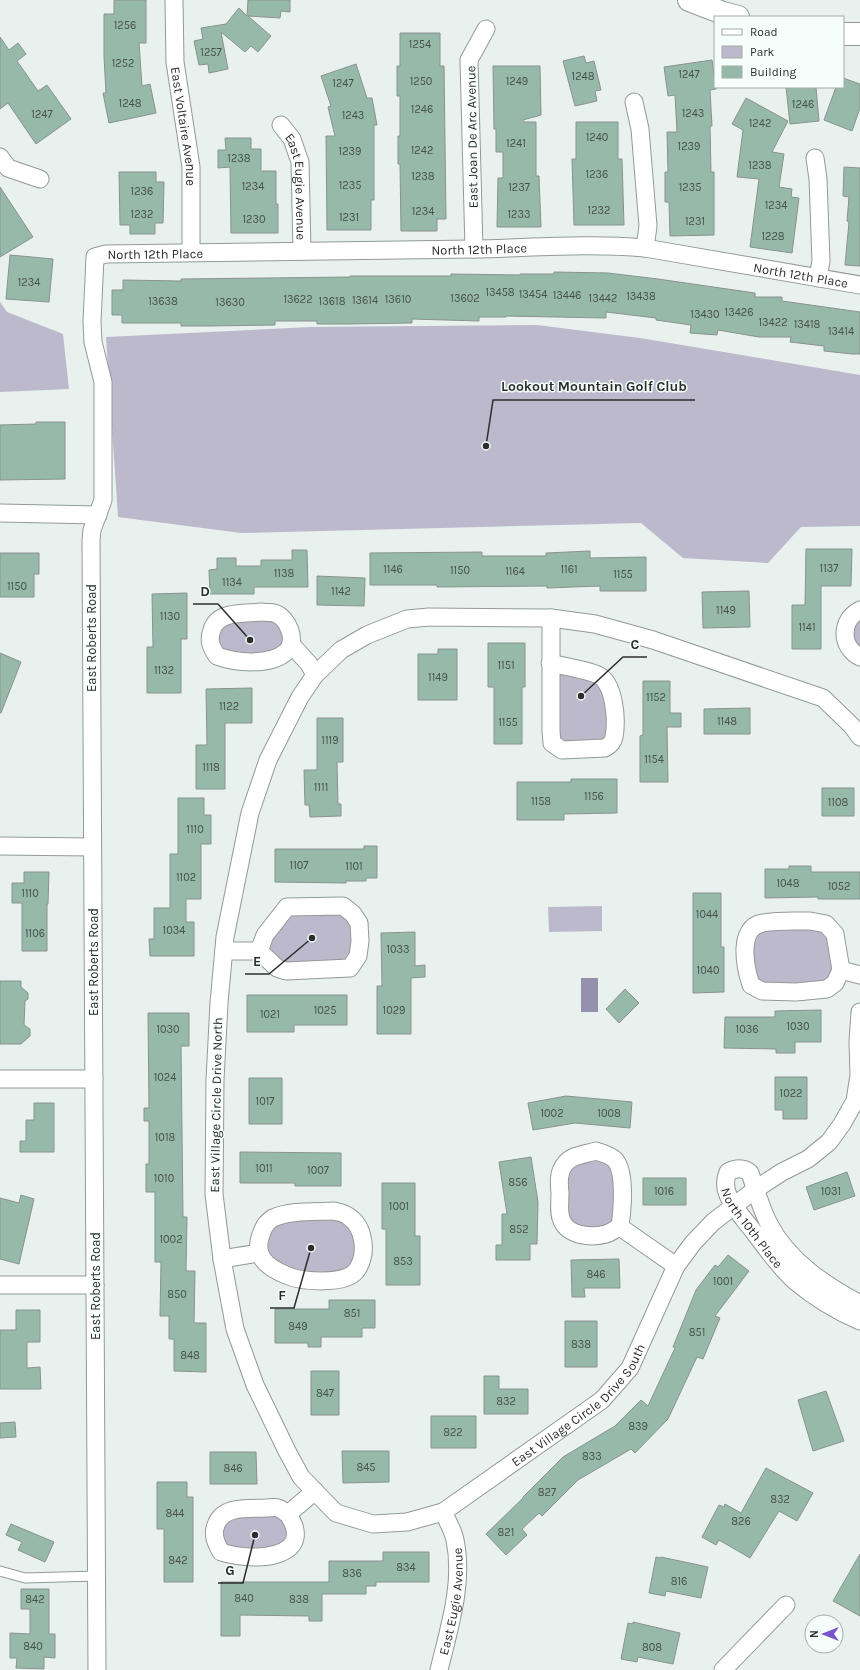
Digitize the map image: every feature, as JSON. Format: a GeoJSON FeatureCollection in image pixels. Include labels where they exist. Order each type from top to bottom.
{"type":"FeatureCollection","features":[{"type":"Feature","properties":{"kind":"street","name":"East Voltaire Avenue"},"geometry":{"type":"LineString","coordinates":[[174,0],[175,62],[191,167],[191,252]]}},
{"type":"Feature","properties":{"kind":"street"},"geometry":{"type":"LineString","coordinates":[[689,0],[734,16]]}},
{"type":"Feature","properties":{"kind":"street","name":"East Joan De Arc Avenue"},"geometry":{"type":"LineString","coordinates":[[474,249],[469,60],[486,29]]}},
{"type":"Feature","properties":{"kind":"street"},"geometry":{"type":"LineString","coordinates":[[844,34],[860,34]]}},
{"type":"Feature","properties":{"kind":"street"},"geometry":{"type":"LineString","coordinates":[[634,102],[640,129],[648,226],[645,248]]}},
{"type":"Feature","properties":{"kind":"street","name":"East Eugie Avenue"},"geometry":{"type":"LineString","coordinates":[[281,126],[292,139],[300,162],[302,251]]}},
{"type":"Feature","properties":{"kind":"street"},"geometry":{"type":"LineString","coordinates":[[0,157],[8,168],[40,178]]}},
{"type":"Feature","properties":{"kind":"street"},"geometry":{"type":"LineString","coordinates":[[815,158],[818,178],[821,261],[818,278]]}},
{"type":"Feature","properties":{"kind":"street","name":"North 12th Place"},"geometry":{"type":"LineString","coordinates":[[95,257],[106,254],[474,249],[591,245],[645,248],[860,285]]}},
{"type":"Feature","properties":{"kind":"street","name":"East Roberts Road"},"geometry":{"type":"LineString","coordinates":[[95,257],[92,322],[93,342],[103,382],[104,404],[103,500],[92,530],[91,540],[97,1670]]}},
{"type":"Feature","properties":{"kind":"street"},"geometry":{"type":"LineString","coordinates":[[0,513],[98,515]]}},
{"type":"Feature","properties":{"kind":"street"},"geometry":{"type":"LineString","coordinates":[[860,610],[853,614],[848,620],[845,630],[845,636],[849,647],[860,656]]}},
{"type":"Feature","properties":{"kind":"street"},"geometry":{"type":"LineString","coordinates":[[291,644],[287,651],[268,661],[238,661],[217,656],[211,647],[210,636],[213,625],[222,617],[232,614],[275,613],[284,619],[290,629],[291,644],[309,664],[315,675]]}},
{"type":"Feature","properties":{"kind":"street","name":"East Village Circle Drive North"},"geometry":{"type":"LineString","coordinates":[[443,1512],[407,1522],[373,1524],[336,1513],[302,1478],[287,1452],[255,1385],[235,1329],[222,1259],[214,1194],[215,1073],[225,937],[250,813],[268,760],[300,697],[315,675],[341,650],[367,635],[407,620],[428,617],[551,618]]}},
{"type":"Feature","properties":{"kind":"street"},"geometry":{"type":"LineString","coordinates":[[550,663],[598,675],[609,686],[614,707],[614,738],[610,746],[605,748],[562,750],[552,742],[551,731],[550,663],[551,618],[595,624],[653,640],[823,698],[857,726]]}},
{"type":"Feature","properties":{"kind":"street"},"geometry":{"type":"LineString","coordinates":[[0,846],[92,847]]}},
{"type":"Feature","properties":{"kind":"street"},"geometry":{"type":"LineString","coordinates":[[224,951],[259,951],[277,968],[286,971],[350,968],[358,956],[360,941],[359,922],[353,914],[343,906],[287,907],[265,935],[259,951]]}},
{"type":"Feature","properties":{"kind":"street"},"geometry":{"type":"LineString","coordinates":[[810,921],[826,924],[835,934],[841,970],[835,983],[827,989],[796,992],[762,991],[750,985],[745,954],[746,938],[753,927],[762,923],[810,921]]}},
{"type":"Feature","properties":{"kind":"street"},"geometry":{"type":"LineString","coordinates":[[841,970],[860,976]]}},
{"type":"Feature","properties":{"kind":"street","name":"East Village Circle Drive South"},"geometry":{"type":"LineString","coordinates":[[443,1512],[602,1400],[630,1368],[676,1266],[693,1243],[712,1222],[756,1189],[782,1172],[808,1159],[829,1142],[842,1124],[855,1101],[858,1082],[858,1036],[860,1012]]}},
{"type":"Feature","properties":{"kind":"street"},"geometry":{"type":"LineString","coordinates":[[0,1079],[94,1079]]}},
{"type":"Feature","properties":{"kind":"street"},"geometry":{"type":"LineString","coordinates":[[596,1152],[606,1154],[615,1159],[621,1170],[622,1210],[620,1227],[606,1234],[576,1234],[562,1221],[560,1214],[559,1177],[565,1164],[572,1158],[596,1152]]}},
{"type":"Feature","properties":{"kind":"street","name":"North 10th Place"},"geometry":{"type":"LineString","coordinates":[[860,1304],[821,1280],[796,1260],[787,1250],[769,1225],[750,1173],[739,1168],[728,1172],[726,1177],[727,1194],[734,1206],[774,1259],[794,1281],[823,1301],[860,1321]]}},
{"type":"Feature","properties":{"kind":"street"},"geometry":{"type":"LineString","coordinates":[[334,1210],[348,1216],[360,1231],[364,1244],[361,1261],[356,1271],[344,1279],[309,1281],[288,1276],[273,1270],[264,1262],[258,1253],[259,1238],[265,1225],[272,1218],[289,1213],[334,1210]]}},
{"type":"Feature","properties":{"kind":"street"},"geometry":{"type":"LineString","coordinates":[[620,1227],[676,1266]]}},
{"type":"Feature","properties":{"kind":"street"},"geometry":{"type":"LineString","coordinates":[[222,1259],[258,1253]]}},
{"type":"Feature","properties":{"kind":"street"},"geometry":{"type":"LineString","coordinates":[[0,1285],[95,1285]]}},
{"type":"Feature","properties":{"kind":"street"},"geometry":{"type":"LineString","coordinates":[[288,1514],[315,1491]]}},
{"type":"Feature","properties":{"kind":"street"},"geometry":{"type":"LineString","coordinates":[[279,1508],[288,1514],[294,1524],[295,1539],[292,1546],[283,1552],[272,1556],[231,1555],[221,1552],[215,1542],[214,1531],[218,1520],[226,1512],[279,1508]]}},
{"type":"Feature","properties":{"kind":"street","name":"East Eugie Avenue"},"geometry":{"type":"LineString","coordinates":[[439,1670],[451,1620],[459,1572],[455,1538],[443,1512]]}},
{"type":"Feature","properties":{"kind":"street"},"geometry":{"type":"LineString","coordinates":[[723,1670],[786,1605]]}},
{"type":"Feature","properties":{"kind":"lane"},"geometry":{"type":"LineString","coordinates":[[0,1571],[25,1578],[97,1576]]}},
{"type":"Feature","properties":{"kind":"green space"},"geometry":{"type":"Polygon","coordinates":[[[0,302],[7,312],[63,334],[69,389],[0,392],[0,302]]]}},
{"type":"Feature","properties":{"kind":"green space"},"geometry":{"type":"Polygon","coordinates":[[[537,325],[640,338],[860,375],[860,526],[801,527],[768,563],[683,558],[641,523],[241,533],[118,517],[106,337],[311,327],[537,325]]]}},
{"type":"Feature","properties":{"kind":"green space"},"geometry":{"type":"Polygon","coordinates":[[[860,610],[860,657],[846,642],[860,610]]]}},
{"type":"Feature","properties":{"kind":"green space"},"geometry":{"type":"Polygon","coordinates":[[[262,612],[290,629],[278,657],[217,656],[213,625],[262,612]]]}},
{"type":"Feature","properties":{"kind":"green space"},"geometry":{"type":"Polygon","coordinates":[[[550,663],[609,686],[610,746],[552,743],[550,663]]]}},
{"type":"Feature","properties":{"kind":"green space"},"geometry":{"type":"Polygon","coordinates":[[[602,906],[602,931],[549,932],[548,907],[602,906]]]}},
{"type":"Feature","properties":{"kind":"green space"},"geometry":{"type":"Polygon","coordinates":[[[287,907],[353,914],[350,968],[286,971],[259,951],[287,907]]]}},
{"type":"Feature","properties":{"kind":"green space"},"geometry":{"type":"Polygon","coordinates":[[[826,924],[835,983],[751,985],[753,927],[826,924]]]}},
{"type":"Feature","properties":{"kind":"green space"},"geometry":{"type":"Polygon","coordinates":[[[572,1158],[615,1159],[620,1227],[568,1228],[565,1164],[572,1158]]]}},
{"type":"Feature","properties":{"kind":"green space"},"geometry":{"type":"Polygon","coordinates":[[[334,1211],[364,1244],[344,1279],[273,1270],[259,1238],[265,1225],[334,1211]]]}},
{"type":"Feature","properties":{"kind":"green space"},"geometry":{"type":"Polygon","coordinates":[[[226,1512],[288,1514],[292,1546],[221,1552],[218,1520],[226,1512]]]}},
{"type":"Feature","properties":{"kind":"shaded area"},"geometry":{"type":"Polygon","coordinates":[[[581,978],[598,978],[598,1012],[581,1012],[581,978]]]}},
{"type":"Feature","properties":{"kind":"building"},"geometry":{"type":"Polygon","coordinates":[[[114,0],[146,0],[146,43],[139,43],[142,86],[150,84],[156,113],[109,123],[103,93],[106,93],[104,14],[114,14],[114,0]]]}},
{"type":"Feature","properties":{"kind":"building"},"geometry":{"type":"Polygon","coordinates":[[[248,0],[290,0],[290,12],[281,11],[280,18],[248,16],[271,36],[258,52],[251,46],[245,52],[221,32],[228,69],[209,73],[208,64],[199,65],[194,41],[203,39],[201,28],[226,24],[239,8],[247,16],[248,0]]]}},
{"type":"Feature","properties":{"kind":"building"},"geometry":{"type":"Polygon","coordinates":[[[400,33],[440,33],[440,66],[444,66],[446,219],[437,219],[437,231],[401,231],[400,164],[398,164],[400,96],[397,96],[397,66],[400,66],[400,33]]]}},
{"type":"Feature","properties":{"kind":"building"},"geometry":{"type":"Polygon","coordinates":[[[0,37],[9,50],[18,43],[26,54],[17,61],[38,91],[47,85],[71,119],[36,144],[8,103],[0,109],[0,37]]]}},
{"type":"Feature","properties":{"kind":"building"},"geometry":{"type":"Polygon","coordinates":[[[584,56],[586,63],[594,61],[601,90],[595,91],[597,101],[575,106],[563,61],[584,56]]]}},
{"type":"Feature","properties":{"kind":"building"},"geometry":{"type":"Polygon","coordinates":[[[712,60],[714,88],[716,89],[710,90],[712,126],[710,126],[711,172],[714,172],[714,235],[670,236],[669,202],[665,202],[665,172],[668,172],[667,132],[677,132],[675,95],[668,96],[664,67],[712,60]]]}},
{"type":"Feature","properties":{"kind":"building"},"geometry":{"type":"Polygon","coordinates":[[[356,64],[367,98],[372,98],[377,125],[374,125],[374,200],[371,200],[371,230],[327,230],[326,136],[335,136],[328,107],[331,106],[321,76],[356,64]]]}},
{"type":"Feature","properties":{"kind":"building"},"geometry":{"type":"Polygon","coordinates":[[[493,66],[540,66],[541,115],[523,120],[524,122],[536,122],[536,176],[539,176],[541,227],[497,227],[498,178],[503,178],[503,152],[496,152],[493,66]]]}},
{"type":"Feature","properties":{"kind":"building"},"geometry":{"type":"Polygon","coordinates":[[[844,78],[860,84],[860,108],[852,131],[824,120],[836,88],[844,88],[844,78]]]}},
{"type":"Feature","properties":{"kind":"building"},"geometry":{"type":"Polygon","coordinates":[[[786,88],[816,88],[819,121],[790,124],[786,88]]]}},
{"type":"Feature","properties":{"kind":"building"},"geometry":{"type":"Polygon","coordinates":[[[746,98],[788,121],[772,152],[784,154],[779,187],[792,189],[791,197],[799,198],[792,253],[750,247],[759,179],[737,177],[743,130],[732,124],[746,98]]]}},
{"type":"Feature","properties":{"kind":"building"},"geometry":{"type":"Polygon","coordinates":[[[576,122],[618,122],[618,159],[622,159],[624,225],[574,225],[572,159],[576,159],[576,122]]]}},
{"type":"Feature","properties":{"kind":"building"},"geometry":{"type":"Polygon","coordinates":[[[225,138],[251,138],[251,149],[261,149],[261,171],[276,171],[278,233],[231,233],[230,167],[218,168],[218,150],[226,150],[225,138]]]}},
{"type":"Feature","properties":{"kind":"building"},"geometry":{"type":"Polygon","coordinates":[[[844,167],[860,168],[860,266],[845,265],[849,222],[847,221],[849,197],[843,196],[844,167]]]}},
{"type":"Feature","properties":{"kind":"building"},"geometry":{"type":"Polygon","coordinates":[[[119,172],[156,172],[156,182],[164,182],[163,223],[155,223],[155,234],[130,234],[130,225],[120,225],[119,172]]]}},
{"type":"Feature","properties":{"kind":"building"},"geometry":{"type":"Polygon","coordinates":[[[0,187],[33,237],[0,257],[0,187]]]}},
{"type":"Feature","properties":{"kind":"building"},"geometry":{"type":"Polygon","coordinates":[[[10,255],[53,259],[49,302],[6,299],[10,255]]]}},
{"type":"Feature","properties":{"kind":"building"},"geometry":{"type":"Polygon","coordinates":[[[554,272],[608,273],[658,279],[755,293],[755,297],[782,297],[782,301],[860,312],[860,354],[824,351],[824,346],[790,342],[791,337],[759,337],[718,330],[717,335],[690,333],[691,325],[656,320],[656,318],[606,312],[606,318],[506,316],[479,317],[479,321],[412,319],[412,323],[317,324],[317,321],[275,321],[275,325],[209,326],[181,326],[181,323],[122,323],[122,315],[112,315],[112,290],[123,290],[123,280],[181,281],[181,279],[451,276],[451,274],[520,275],[554,274],[554,272]]]}},
{"type":"Feature","properties":{"kind":"building"},"geometry":{"type":"Polygon","coordinates":[[[36,422],[65,422],[65,479],[0,480],[0,425],[36,424],[36,422]]]}},
{"type":"Feature","properties":{"kind":"building"},"geometry":{"type":"Polygon","coordinates":[[[806,549],[852,549],[851,586],[821,586],[821,649],[792,649],[792,605],[805,605],[806,549]]]}},
{"type":"Feature","properties":{"kind":"building"},"geometry":{"type":"Polygon","coordinates":[[[292,550],[307,550],[308,587],[254,587],[254,594],[210,594],[209,570],[217,569],[217,558],[236,558],[236,566],[261,566],[261,560],[292,560],[292,550]]]}},
{"type":"Feature","properties":{"kind":"building"},"geometry":{"type":"Polygon","coordinates":[[[590,551],[590,558],[646,557],[646,591],[600,591],[600,586],[547,588],[547,586],[437,587],[437,585],[370,585],[370,553],[482,552],[482,556],[546,556],[546,553],[590,551]]]}},
{"type":"Feature","properties":{"kind":"building"},"geometry":{"type":"Polygon","coordinates":[[[0,553],[39,553],[39,574],[34,574],[34,597],[0,597],[0,553]]]}},
{"type":"Feature","properties":{"kind":"building"},"geometry":{"type":"Polygon","coordinates":[[[317,576],[365,578],[364,606],[317,605],[317,576]]]}},
{"type":"Feature","properties":{"kind":"building"},"geometry":{"type":"Polygon","coordinates":[[[749,591],[750,627],[703,628],[702,592],[749,591]]]}},
{"type":"Feature","properties":{"kind":"building"},"geometry":{"type":"Polygon","coordinates":[[[187,593],[187,639],[181,639],[181,693],[147,693],[147,647],[153,647],[152,594],[187,593]]]}},
{"type":"Feature","properties":{"kind":"building"},"geometry":{"type":"Polygon","coordinates":[[[488,643],[525,643],[525,687],[522,687],[522,744],[494,744],[494,687],[488,687],[488,643]]]}},
{"type":"Feature","properties":{"kind":"building"},"geometry":{"type":"Polygon","coordinates":[[[438,649],[457,649],[457,700],[418,700],[418,654],[438,654],[438,649]]]}},
{"type":"Feature","properties":{"kind":"building"},"geometry":{"type":"Polygon","coordinates":[[[0,653],[21,662],[1,713],[0,713],[0,653]]]}},
{"type":"Feature","properties":{"kind":"building"},"geometry":{"type":"Polygon","coordinates":[[[643,681],[670,681],[670,713],[681,713],[681,727],[667,727],[668,782],[640,782],[640,736],[643,735],[643,681]]]}},
{"type":"Feature","properties":{"kind":"building"},"geometry":{"type":"Polygon","coordinates":[[[252,688],[252,723],[225,723],[225,789],[196,789],[196,745],[207,745],[206,689],[252,688]]]}},
{"type":"Feature","properties":{"kind":"building"},"geometry":{"type":"Polygon","coordinates":[[[750,708],[750,734],[704,734],[704,709],[750,708]]]}},
{"type":"Feature","properties":{"kind":"building"},"geometry":{"type":"Polygon","coordinates":[[[317,718],[343,718],[343,762],[337,762],[338,804],[341,804],[341,816],[310,817],[309,805],[305,805],[304,770],[317,770],[317,718]]]}},
{"type":"Feature","properties":{"kind":"building"},"geometry":{"type":"Polygon","coordinates":[[[571,779],[617,779],[617,813],[564,814],[564,820],[517,820],[517,782],[571,782],[571,779]]]}},
{"type":"Feature","properties":{"kind":"building"},"geometry":{"type":"Polygon","coordinates":[[[822,788],[854,788],[854,816],[822,816],[822,788]]]}},
{"type":"Feature","properties":{"kind":"building"},"geometry":{"type":"Polygon","coordinates":[[[178,798],[204,798],[204,815],[211,815],[211,844],[201,844],[201,899],[186,899],[186,922],[194,922],[194,956],[150,956],[149,939],[154,939],[154,908],[170,908],[170,854],[178,854],[178,798]]]}},
{"type":"Feature","properties":{"kind":"building"},"geometry":{"type":"Polygon","coordinates":[[[364,846],[377,846],[377,878],[366,878],[366,881],[346,881],[346,883],[275,882],[275,849],[364,849],[364,846]]]}},
{"type":"Feature","properties":{"kind":"building"},"geometry":{"type":"Polygon","coordinates":[[[789,866],[811,866],[811,872],[860,872],[860,899],[818,899],[818,897],[765,898],[765,869],[789,869],[789,866]]]}},
{"type":"Feature","properties":{"kind":"building"},"geometry":{"type":"Polygon","coordinates":[[[24,872],[49,872],[47,951],[22,951],[22,903],[12,903],[12,883],[24,883],[24,872]]]}},
{"type":"Feature","properties":{"kind":"building"},"geometry":{"type":"Polygon","coordinates":[[[693,893],[721,893],[721,947],[724,947],[724,992],[693,993],[693,893]]]}},
{"type":"Feature","properties":{"kind":"building"},"geometry":{"type":"Polygon","coordinates":[[[415,932],[415,966],[425,965],[425,977],[411,978],[411,1034],[377,1034],[377,986],[382,986],[381,933],[415,932]]]}},
{"type":"Feature","properties":{"kind":"building"},"geometry":{"type":"Polygon","coordinates":[[[0,981],[21,981],[21,987],[28,993],[28,999],[25,1001],[24,1025],[30,1029],[30,1036],[21,1044],[0,1044],[0,981]]]}},
{"type":"Feature","properties":{"kind":"building"},"geometry":{"type":"Polygon","coordinates":[[[625,989],[639,1003],[619,1023],[606,1009],[625,989]]]}},
{"type":"Feature","properties":{"kind":"building"},"geometry":{"type":"Polygon","coordinates":[[[247,995],[347,995],[347,1025],[294,1025],[294,1032],[247,1032],[247,995]]]}},
{"type":"Feature","properties":{"kind":"building"},"geometry":{"type":"Polygon","coordinates":[[[821,1010],[821,1042],[795,1042],[795,1053],[776,1053],[776,1049],[724,1048],[725,1017],[775,1017],[775,1011],[821,1010]]]}},
{"type":"Feature","properties":{"kind":"building"},"geometry":{"type":"Polygon","coordinates":[[[148,1013],[189,1013],[189,1046],[181,1046],[183,1217],[187,1217],[186,1271],[195,1271],[194,1323],[206,1323],[206,1372],[174,1371],[174,1339],[169,1339],[169,1316],[160,1316],[161,1262],[155,1262],[155,1192],[146,1192],[146,1164],[149,1164],[149,1121],[144,1121],[144,1108],[149,1108],[148,1013]]]}},
{"type":"Feature","properties":{"kind":"building"},"geometry":{"type":"Polygon","coordinates":[[[775,1077],[807,1077],[807,1119],[783,1119],[783,1110],[775,1110],[775,1077]]]}},
{"type":"Feature","properties":{"kind":"building"},"geometry":{"type":"Polygon","coordinates":[[[249,1078],[282,1078],[282,1124],[249,1124],[249,1078]]]}},
{"type":"Feature","properties":{"kind":"building"},"geometry":{"type":"Polygon","coordinates":[[[566,1096],[632,1102],[630,1128],[575,1123],[533,1130],[528,1103],[566,1096]]]}},
{"type":"Feature","properties":{"kind":"building"},"geometry":{"type":"Polygon","coordinates":[[[34,1103],[54,1103],[54,1152],[20,1152],[20,1141],[26,1141],[26,1120],[34,1120],[34,1103]]]}},
{"type":"Feature","properties":{"kind":"building"},"geometry":{"type":"Polygon","coordinates":[[[240,1152],[341,1153],[341,1186],[295,1186],[295,1183],[240,1183],[240,1152]]]}},
{"type":"Feature","properties":{"kind":"building"},"geometry":{"type":"Polygon","coordinates":[[[531,1157],[538,1202],[537,1244],[530,1244],[530,1260],[496,1260],[496,1245],[502,1245],[502,1214],[507,1214],[499,1162],[531,1157]]]}},
{"type":"Feature","properties":{"kind":"building"},"geometry":{"type":"Polygon","coordinates":[[[847,1172],[855,1196],[814,1210],[806,1187],[847,1172]]]}},
{"type":"Feature","properties":{"kind":"building"},"geometry":{"type":"Polygon","coordinates":[[[643,1178],[686,1178],[686,1205],[643,1205],[643,1178]]]}},
{"type":"Feature","properties":{"kind":"building"},"geometry":{"type":"Polygon","coordinates":[[[382,1183],[415,1183],[415,1236],[420,1236],[420,1285],[386,1285],[386,1229],[382,1229],[382,1183]]]}},
{"type":"Feature","properties":{"kind":"building"},"geometry":{"type":"Polygon","coordinates":[[[21,1195],[34,1199],[19,1264],[0,1259],[0,1198],[19,1203],[21,1195]]]}},
{"type":"Feature","properties":{"kind":"building"},"geometry":{"type":"Polygon","coordinates":[[[728,1255],[749,1271],[715,1316],[720,1318],[703,1359],[697,1357],[668,1419],[635,1453],[631,1449],[578,1480],[542,1516],[539,1513],[522,1529],[527,1535],[506,1555],[486,1534],[563,1457],[615,1426],[641,1400],[648,1406],[675,1348],[673,1347],[696,1290],[715,1265],[718,1267],[728,1255]]]}},
{"type":"Feature","properties":{"kind":"building"},"geometry":{"type":"Polygon","coordinates":[[[619,1259],[620,1288],[584,1288],[585,1297],[572,1297],[571,1260],[619,1259]]]}},
{"type":"Feature","properties":{"kind":"building"},"geometry":{"type":"Polygon","coordinates":[[[329,1300],[375,1300],[375,1328],[362,1328],[362,1337],[321,1337],[321,1347],[308,1347],[308,1343],[275,1343],[275,1309],[329,1309],[329,1300]]]}},
{"type":"Feature","properties":{"kind":"building"},"geometry":{"type":"Polygon","coordinates":[[[16,1310],[40,1310],[40,1342],[27,1342],[27,1368],[40,1367],[41,1389],[0,1389],[0,1330],[16,1330],[16,1310]]]}},
{"type":"Feature","properties":{"kind":"building"},"geometry":{"type":"Polygon","coordinates":[[[565,1321],[597,1321],[597,1367],[565,1367],[565,1321]]]}},
{"type":"Feature","properties":{"kind":"building"},"geometry":{"type":"Polygon","coordinates":[[[311,1371],[339,1371],[339,1415],[311,1415],[311,1371]]]}},
{"type":"Feature","properties":{"kind":"building"},"geometry":{"type":"Polygon","coordinates":[[[484,1376],[499,1376],[499,1389],[528,1389],[528,1414],[484,1414],[484,1376]]]}},
{"type":"Feature","properties":{"kind":"building"},"geometry":{"type":"Polygon","coordinates":[[[826,1391],[844,1441],[813,1451],[798,1400],[826,1391]]]}},
{"type":"Feature","properties":{"kind":"building"},"geometry":{"type":"Polygon","coordinates":[[[431,1416],[476,1416],[476,1448],[431,1448],[431,1416]]]}},
{"type":"Feature","properties":{"kind":"building"},"geometry":{"type":"Polygon","coordinates":[[[15,1422],[16,1437],[0,1438],[0,1423],[15,1422]]]}},
{"type":"Feature","properties":{"kind":"building"},"geometry":{"type":"Polygon","coordinates":[[[342,1451],[389,1451],[389,1482],[343,1483],[342,1451]]]}},
{"type":"Feature","properties":{"kind":"building"},"geometry":{"type":"Polygon","coordinates":[[[210,1452],[256,1452],[257,1484],[210,1484],[210,1452]]]}},
{"type":"Feature","properties":{"kind":"building"},"geometry":{"type":"Polygon","coordinates":[[[766,1468],[813,1493],[797,1521],[779,1511],[750,1558],[719,1540],[716,1545],[702,1537],[719,1505],[724,1507],[725,1504],[741,1513],[766,1468]]]}},
{"type":"Feature","properties":{"kind":"building"},"geometry":{"type":"Polygon","coordinates":[[[157,1482],[187,1482],[187,1497],[193,1497],[193,1582],[164,1582],[164,1529],[157,1529],[157,1482]]]}},
{"type":"Feature","properties":{"kind":"building"},"geometry":{"type":"Polygon","coordinates":[[[11,1524],[54,1542],[45,1562],[18,1550],[22,1542],[6,1535],[11,1524]]]}},
{"type":"Feature","properties":{"kind":"building"},"geometry":{"type":"Polygon","coordinates":[[[383,1552],[429,1552],[429,1582],[376,1582],[376,1586],[366,1586],[366,1594],[322,1594],[322,1621],[309,1621],[309,1616],[240,1615],[240,1636],[221,1636],[221,1582],[329,1582],[329,1561],[383,1561],[383,1552]]]}},
{"type":"Feature","properties":{"kind":"building"},"geometry":{"type":"Polygon","coordinates":[[[860,1554],[860,1616],[833,1601],[860,1554]]]}},
{"type":"Feature","properties":{"kind":"building"},"geometry":{"type":"Polygon","coordinates":[[[656,1557],[708,1567],[701,1598],[666,1591],[665,1596],[649,1593],[656,1557]]]}},
{"type":"Feature","properties":{"kind":"building"},"geometry":{"type":"Polygon","coordinates":[[[21,1589],[49,1589],[49,1634],[55,1634],[55,1658],[44,1657],[44,1669],[16,1668],[17,1658],[10,1658],[10,1633],[30,1634],[30,1609],[21,1609],[21,1589]]]}},
{"type":"Feature","properties":{"kind":"building"},"geometry":{"type":"Polygon","coordinates":[[[633,1622],[680,1633],[673,1664],[638,1657],[637,1662],[621,1659],[628,1623],[633,1624],[633,1622]]]}},
{"type":"Feature","properties":{"kind":"place","name":"Lookout Mountain Golf Club"},"geometry":{"type":"Point","coordinates":[486,446]}},
{"type":"Feature","properties":{"kind":"place","name":"D"},"geometry":{"type":"Point","coordinates":[250,640]}},
{"type":"Feature","properties":{"kind":"place","name":"C"},"geometry":{"type":"Point","coordinates":[581,696]}},
{"type":"Feature","properties":{"kind":"place","name":"E"},"geometry":{"type":"Point","coordinates":[312,938]}},
{"type":"Feature","properties":{"kind":"place","name":"F"},"geometry":{"type":"Point","coordinates":[311,1248]}},
{"type":"Feature","properties":{"kind":"place","name":"G"},"geometry":{"type":"Point","coordinates":[255,1535]}}]}
